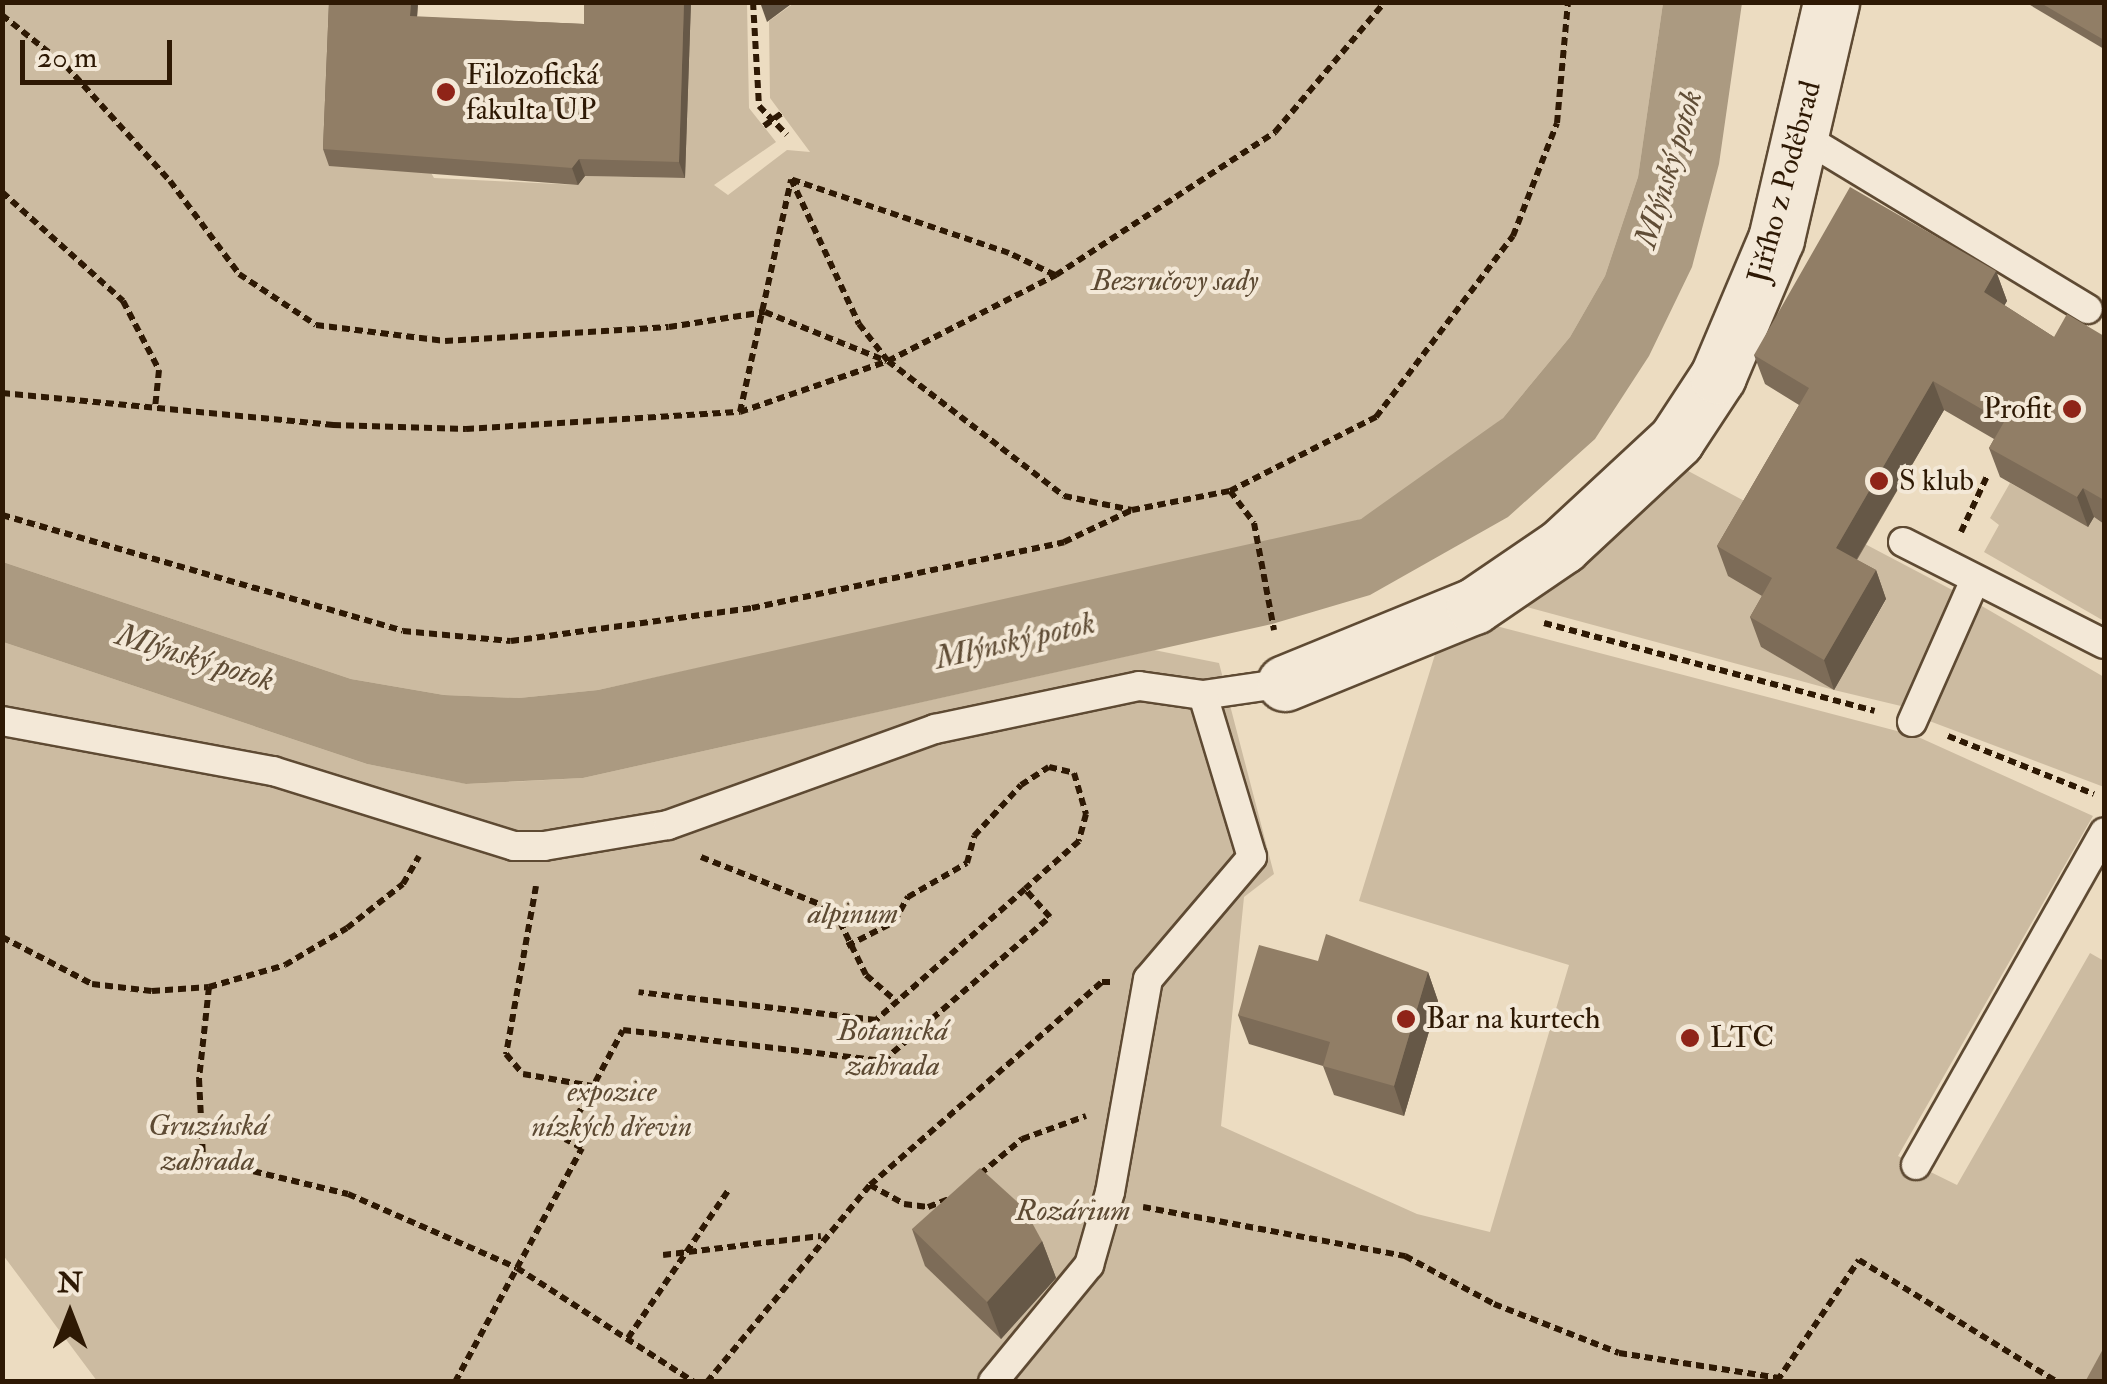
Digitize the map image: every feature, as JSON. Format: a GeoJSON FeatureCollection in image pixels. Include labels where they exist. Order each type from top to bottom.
{"type":"FeatureCollection","features":[{"type":"Feature","properties":{"kind":"street","name":"Jiřího z Poděbrad"},"geometry":{"type":"LineString","coordinates":[[1280,662],[1474,606],[1562,546],[1676,440],[1718,376],[1747,315],[1802,136],[1830,2]]}},
{"type":"Feature","properties":{"kind":"lane"},"geometry":{"type":"LineString","coordinates":[[1802,136],[2088,309]]}},
{"type":"Feature","properties":{"kind":"lane"},"geometry":{"type":"LineString","coordinates":[[1903,542],[2104,644]]}},
{"type":"Feature","properties":{"kind":"lane"},"geometry":{"type":"LineString","coordinates":[[1912,722],[1975,580]]}},
{"type":"Feature","properties":{"kind":"lane"},"geometry":{"type":"LineString","coordinates":[[2,721],[273,772],[514,846],[544,846],[668,824],[935,729],[1139,686],[1203,696],[1280,662]]}},
{"type":"Feature","properties":{"kind":"lane"},"geometry":{"type":"LineString","coordinates":[[994,1382],[1090,1265],[1110,1192],[1148,979],[1252,857],[1203,696]]}},
{"type":"Feature","properties":{"kind":"lane"},"geometry":{"type":"LineString","coordinates":[[1916,1164],[2104,832]]}},
{"type":"Feature","properties":{"kind":"path"},"geometry":{"type":"LineString","coordinates":[[753,2],[759,106],[787,135]]}},
{"type":"Feature","properties":{"kind":"path"},"geometry":{"type":"LineString","coordinates":[[2,392],[332,425],[466,429],[740,412],[888,362],[1056,275],[1275,132],[1385,2]]}},
{"type":"Feature","properties":{"kind":"path"},"geometry":{"type":"LineString","coordinates":[[2,515],[403,630],[511,642],[752,608],[1064,542],[1132,510],[1230,491],[1376,417],[1513,236],[1557,122],[1568,2]]}},
{"type":"Feature","properties":{"kind":"path"},"geometry":{"type":"LineString","coordinates":[[2,14],[66,66],[170,181],[239,274],[316,325],[445,341],[669,327],[765,312],[888,362]]}},
{"type":"Feature","properties":{"kind":"path"},"geometry":{"type":"LineString","coordinates":[[764,126],[782,113]]}},
{"type":"Feature","properties":{"kind":"path"},"geometry":{"type":"LineString","coordinates":[[791,179],[1009,252],[1056,275]]}},
{"type":"Feature","properties":{"kind":"path"},"geometry":{"type":"LineString","coordinates":[[740,412],[765,312],[791,179]]}},
{"type":"Feature","properties":{"kind":"path"},"geometry":{"type":"LineString","coordinates":[[791,179],[858,324],[888,362],[1064,496],[1132,510]]}},
{"type":"Feature","properties":{"kind":"path"},"geometry":{"type":"LineString","coordinates":[[2,192],[122,302],[159,370],[156,407]]}},
{"type":"Feature","properties":{"kind":"path"},"geometry":{"type":"LineString","coordinates":[[1946,565],[1988,474]]}},
{"type":"Feature","properties":{"kind":"path"},"geometry":{"type":"LineString","coordinates":[[1230,491],[1254,522],[1280,662]]}},
{"type":"Feature","properties":{"kind":"path"},"geometry":{"type":"LineString","coordinates":[[1474,606],[1912,722],[2104,798]]}},
{"type":"Feature","properties":{"kind":"path"},"geometry":{"type":"LineString","coordinates":[[638,992],[876,1020],[1079,840],[1086,814],[1074,773],[1050,767],[1022,785],[974,836],[966,862],[908,897],[894,922],[847,946]]}},
{"type":"Feature","properties":{"kind":"path"},"geometry":{"type":"LineString","coordinates":[[2,937],[92,984],[209,988],[285,966],[348,928],[403,884],[439,822]]}},
{"type":"Feature","properties":{"kind":"path"},"geometry":{"type":"LineString","coordinates":[[668,824],[694,854],[834,910],[849,932],[847,946],[896,1001]]}},
{"type":"Feature","properties":{"kind":"path"},"geometry":{"type":"LineString","coordinates":[[544,846],[506,1054],[523,1074],[593,1086]]}},
{"type":"Feature","properties":{"kind":"path"},"geometry":{"type":"LineString","coordinates":[[455,1382],[582,1148],[564,1139],[623,1030],[883,1061],[1050,918],[1025,889]]}},
{"type":"Feature","properties":{"kind":"path"},"geometry":{"type":"LineString","coordinates":[[707,1382],[822,1236],[839,1224],[870,1185],[1102,982],[1148,979]]}},
{"type":"Feature","properties":{"kind":"path"},"geometry":{"type":"LineString","coordinates":[[209,988],[199,1078],[203,1159],[348,1194],[517,1268],[694,1382]]}},
{"type":"Feature","properties":{"kind":"path"},"geometry":{"type":"LineString","coordinates":[[870,1185],[904,1204],[928,1207],[953,1198],[1022,1139],[1126,1101]]}},
{"type":"Feature","properties":{"kind":"path"},"geometry":{"type":"LineString","coordinates":[[628,1338],[728,1191]]}},
{"type":"Feature","properties":{"kind":"path"},"geometry":{"type":"LineString","coordinates":[[1110,1192],[1194,1220],[1319,1236],[1405,1256],[1494,1304],[1619,1353],[1778,1380],[1859,1260],[2057,1382]]}},
{"type":"Feature","properties":{"kind":"path"},"geometry":{"type":"LineString","coordinates":[[663,1255],[822,1236]]}},
{"type":"Feature","properties":{"kind":"green space","name":"Bezručovy sady"},"geometry":{"type":"Polygon","coordinates":[[[3,3],[336,3],[434,178],[578,185],[585,176],[685,178],[691,3],[747,3],[749,108],[776,142],[714,185],[728,195],[787,150],[810,152],[770,98],[769,21],[794,3],[1663,3],[1638,177],[1605,276],[1570,337],[1503,418],[1403,495],[1361,519],[1313,534],[598,690],[519,698],[444,695],[351,679],[3,562],[3,3]]]}},
{"type":"Feature","properties":{"kind":"green space"},"geometry":{"type":"Polygon","coordinates":[[[1677,465],[1765,512],[1783,608],[1761,647],[1834,689],[1886,600],[1846,577],[1865,544],[1958,593],[1901,706],[1834,690],[1516,604],[1677,465]]]}},
{"type":"Feature","properties":{"kind":"green space"},"geometry":{"type":"Polygon","coordinates":[[[2010,483],[2088,526],[2094,517],[2104,524],[2104,621],[1984,552],[1999,525],[1990,518],[2010,483]]]}},
{"type":"Feature","properties":{"kind":"green space"},"geometry":{"type":"Polygon","coordinates":[[[1980,605],[2104,677],[2104,787],[1924,719],[1980,605]]]}},
{"type":"Feature","properties":{"kind":"green space","name":"Botanická zahrada"},"geometry":{"type":"Polygon","coordinates":[[[1477,621],[1916,736],[2093,816],[1898,1156],[1957,1185],[2090,953],[2104,961],[2104,1381],[97,1381],[3,1255],[3,642],[367,764],[467,784],[583,778],[1154,650],[1219,663],[1274,874],[1244,897],[1221,1126],[1417,1214],[1490,1232],[1569,965],[1359,901],[1437,648],[1477,621]]]}},
{"type":"Feature","properties":{"kind":"water","name":"Mlýnský potok"},"geometry":{"type":"Polygon","coordinates":[[[1663,3],[1742,3],[1719,164],[1692,267],[1649,356],[1595,439],[1508,517],[1370,595],[1272,624],[583,778],[466,784],[367,764],[3,642],[3,562],[351,679],[444,695],[519,698],[598,690],[1361,519],[1503,418],[1570,337],[1605,276],[1638,177],[1663,3]]]}},
{"type":"Feature","properties":{"kind":"building","name":"Filozofická fakulta UP"},"geometry":{"type":"Polygon","coordinates":[[[329,2],[411,2],[410,16],[584,24],[584,2],[684,2],[679,162],[579,159],[572,168],[323,149],[329,2]]]}},
{"type":"Feature","properties":{"kind":"building"},"geometry":{"type":"Polygon","coordinates":[[[2039,2],[2104,2],[2104,40],[2039,2]]]}},
{"type":"Feature","properties":{"kind":"building"},"geometry":{"type":"Polygon","coordinates":[[[1850,187],[1996,271],[1984,292],[2054,337],[2067,314],[2104,336],[2104,500],[2083,488],[2077,497],[1989,448],[2004,422],[1933,381],[1836,548],[1876,570],[1824,660],[1750,617],[1772,578],[1717,546],[1809,388],[1754,355],[1850,187]]]}},
{"type":"Feature","properties":{"kind":"building"},"geometry":{"type":"Polygon","coordinates":[[[1326,934],[1428,972],[1394,1086],[1323,1066],[1330,1042],[1238,1015],[1259,945],[1318,961],[1326,934]]]}},
{"type":"Feature","properties":{"kind":"building"},"geometry":{"type":"Polygon","coordinates":[[[980,1168],[1024,1208],[1042,1241],[987,1302],[912,1229],[980,1168]]]}},
{"type":"Feature","properties":{"kind":"building"},"geometry":{"type":"Polygon","coordinates":[[[2103,1349],[2104,1382],[2085,1382],[2103,1349]]]}},
{"type":"Feature","properties":{"kind":"place","name":"Filozofická fakulta UP"},"geometry":{"type":"Point","coordinates":[446,92]}},
{"type":"Feature","properties":{"kind":"place","name":"Profit"},"geometry":{"type":"Point","coordinates":[2072,409]}},
{"type":"Feature","properties":{"kind":"place","name":"S klub"},"geometry":{"type":"Point","coordinates":[1879,481]}},
{"type":"Feature","properties":{"kind":"place","name":"Bar na kurtech"},"geometry":{"type":"Point","coordinates":[1406,1019]}},
{"type":"Feature","properties":{"kind":"place","name":"LTC"},"geometry":{"type":"Point","coordinates":[1690,1038]}},
{"type":"Feature","properties":{"kind":"park label","name":"alpinum"},"geometry":{"type":"Point","coordinates":[853,914]}},
{"type":"Feature","properties":{"kind":"park label","name":"expozice nízkých dřevin"},"geometry":{"type":"Point","coordinates":[612,1109]}},
{"type":"Feature","properties":{"kind":"park label","name":"Gruzínská zahrada"},"geometry":{"type":"Point","coordinates":[208,1143]}},
{"type":"Feature","properties":{"kind":"park label","name":"Rozárium"},"geometry":{"type":"Point","coordinates":[1073,1211]}}]}
